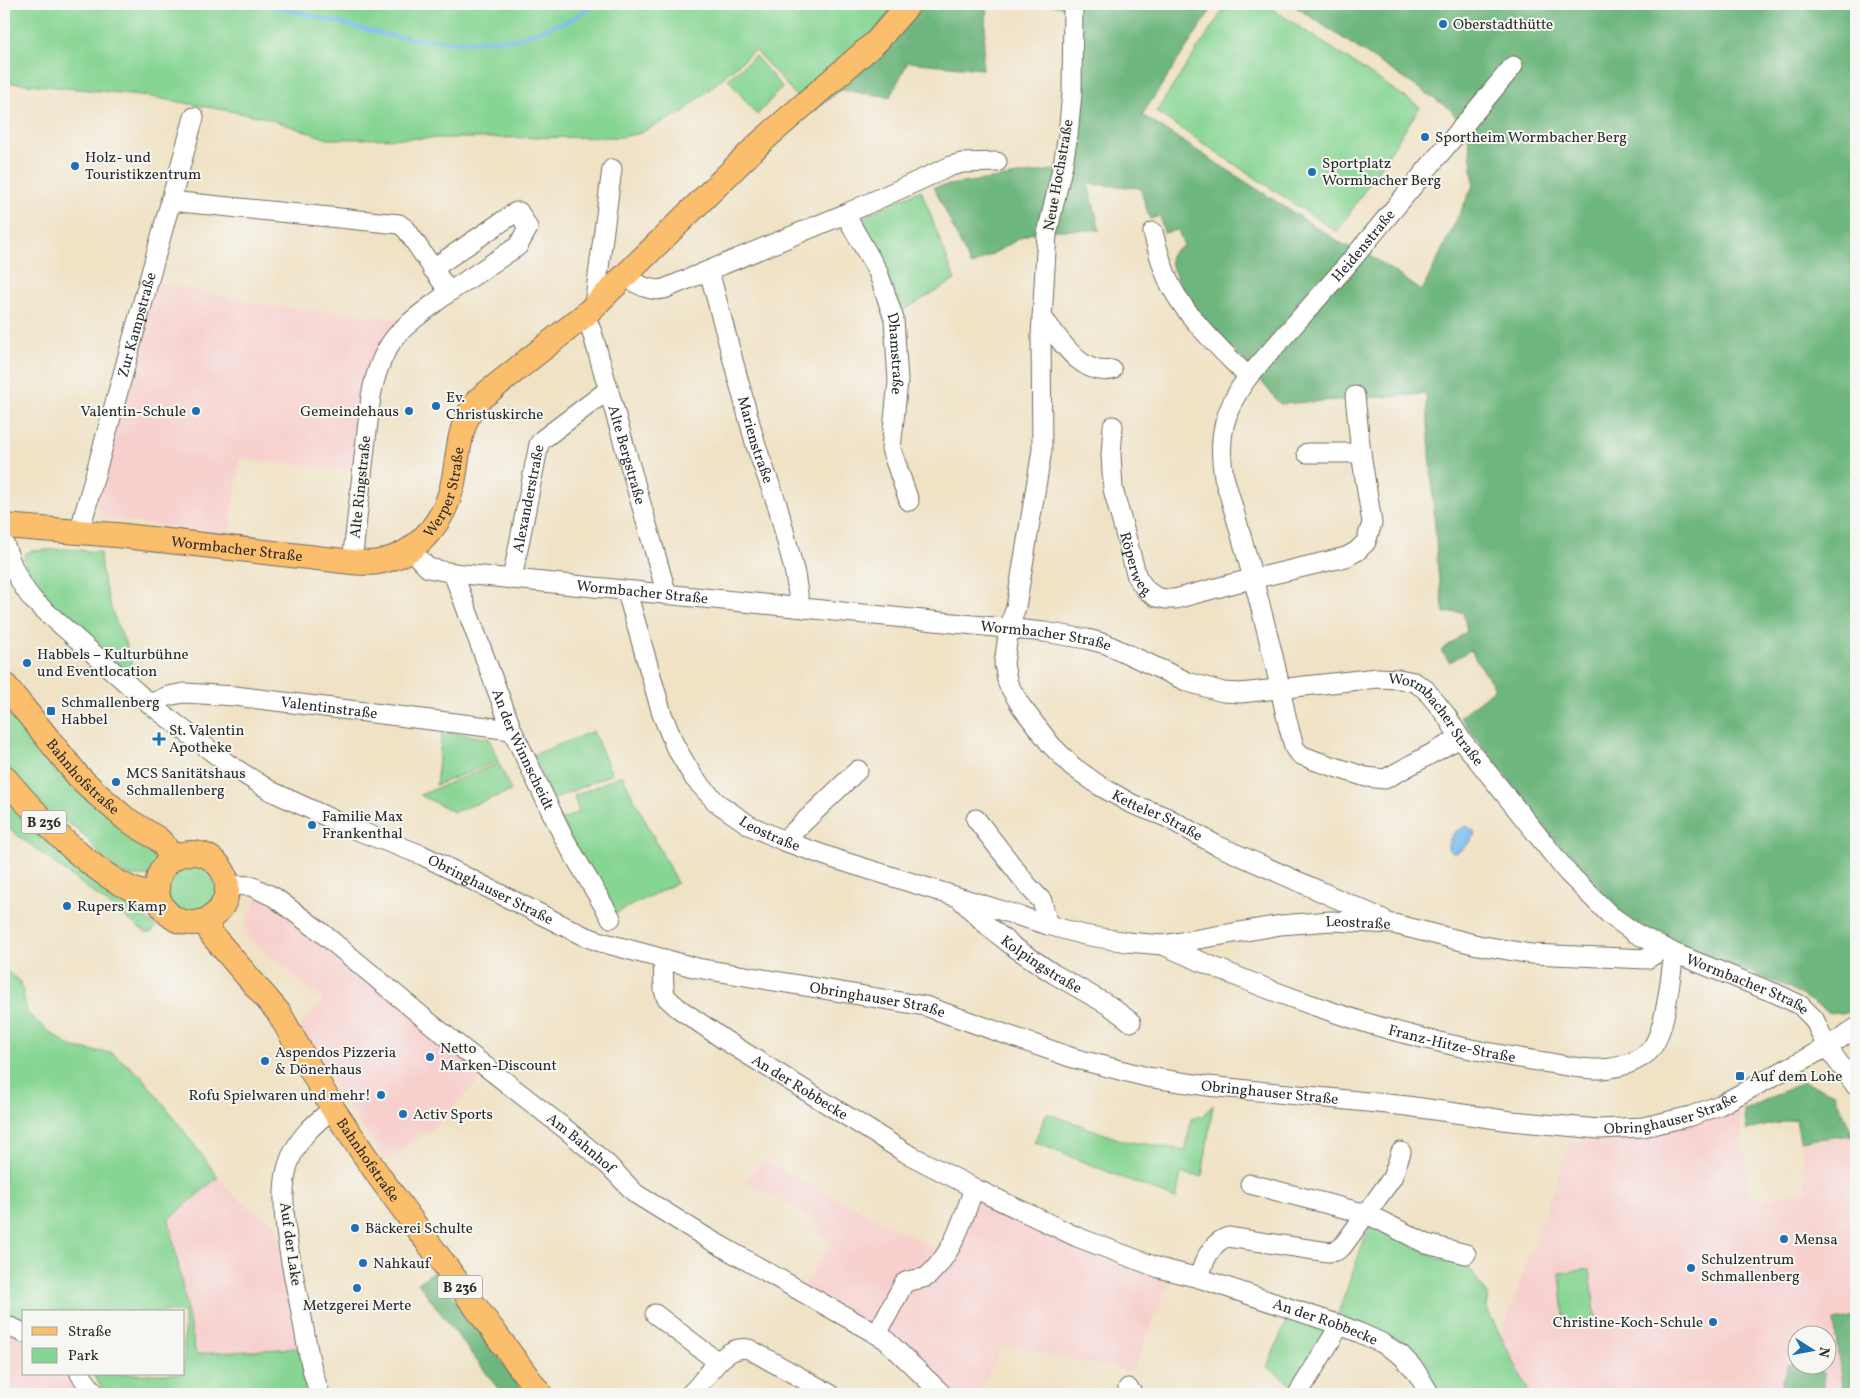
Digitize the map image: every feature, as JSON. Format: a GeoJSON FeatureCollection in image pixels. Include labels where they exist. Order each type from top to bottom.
{"type":"FeatureCollection","features":[{"type":"Feature","properties":{"kind":"main road","name":"Werper Straße"},"geometry":{"type":"LineString","coordinates":[[410,549],[432,528],[448,500],[461,433],[471,409],[478,400],[590,311],[783,121],[877,41],[909,4]]}},
{"type":"Feature","properties":{"kind":"main road","name":"Wormbacher Straße"},"geometry":{"type":"LineString","coordinates":[[4,526],[116,535],[352,562],[380,562],[395,558],[410,549]]}},
{"type":"Feature","properties":{"kind":"main road","name":"Bahnhofstraße"},"geometry":{"type":"LineString","coordinates":[[4,684],[78,776],[113,809],[158,839],[172,859]]}},
{"type":"Feature","properties":{"kind":"main road","name":"B 236"},"geometry":{"type":"LineString","coordinates":[[4,777],[46,824],[110,879],[139,893],[157,895]]}},
{"type":"Feature","properties":{"kind":"main road"},"geometry":{"type":"LineString","coordinates":[[191,853],[203,854],[211,858],[224,871],[228,885],[226,897],[215,915],[206,921],[196,924],[176,920],[168,914],[157,895],[157,884],[164,867],[172,859],[191,853]]}},
{"type":"Feature","properties":{"kind":"main road","name":"Bahnhofstraße"},"geometry":{"type":"LineString","coordinates":[[206,921],[212,935],[278,1013],[333,1109],[381,1179],[540,1394]]}},
{"type":"Feature","properties":{"kind":"street","name":"Neue Hochstraße"},"geometry":{"type":"LineString","coordinates":[[1009,628],[1016,607],[1042,450],[1040,356],[1047,234],[1065,152],[1071,107],[1074,4]]}},
{"type":"Feature","properties":{"kind":"street","name":"Heidenstraße"},"geometry":{"type":"LineString","coordinates":[[1460,738],[1385,779],[1366,776],[1316,761],[1298,753],[1292,741],[1254,580],[1224,477],[1221,436],[1228,412],[1248,377],[1348,264],[1513,66]]}},
{"type":"Feature","properties":{"kind":"street","name":"Zur Kampstraße"},"geometry":{"type":"LineString","coordinates":[[79,532],[194,117]]}},
{"type":"Feature","properties":{"kind":"street"},"geometry":{"type":"LineString","coordinates":[[625,277],[648,289],[657,290],[708,272],[845,214],[951,166],[962,163],[997,162]]}},
{"type":"Feature","properties":{"kind":"street"},"geometry":{"type":"LineString","coordinates":[[590,311],[612,169]]}},
{"type":"Feature","properties":{"kind":"street"},"geometry":{"type":"LineString","coordinates":[[170,201],[399,224],[406,229],[449,292]]}},
{"type":"Feature","properties":{"kind":"street","name":"Alte Ringstraße"},"geometry":{"type":"LineString","coordinates":[[352,562],[371,396],[384,356],[397,335],[449,292],[520,244],[528,228],[519,212],[516,212],[432,269]]}},
{"type":"Feature","properties":{"kind":"street","name":"Dhamstraße"},"geometry":{"type":"LineString","coordinates":[[845,214],[878,272],[894,319],[898,381],[891,449],[909,501]]}},
{"type":"Feature","properties":{"kind":"street"},"geometry":{"type":"LineString","coordinates":[[1153,232],[1165,272],[1180,300],[1220,349],[1248,377]]}},
{"type":"Feature","properties":{"kind":"street","name":"Marienstraße"},"geometry":{"type":"LineString","coordinates":[[708,272],[756,446],[778,507],[795,574],[800,607]]}},
{"type":"Feature","properties":{"kind":"street","name":"Alte Bergstraße"},"geometry":{"type":"LineString","coordinates":[[590,311],[592,332],[667,595]]}},
{"type":"Feature","properties":{"kind":"street"},"geometry":{"type":"LineString","coordinates":[[1042,317],[1076,358],[1097,370],[1112,370]]}},
{"type":"Feature","properties":{"kind":"street","name":"Alexanderstraße"},"geometry":{"type":"LineString","coordinates":[[512,580],[539,444],[608,390]]}},
{"type":"Feature","properties":{"kind":"street","name":"Röperweg"},"geometry":{"type":"LineString","coordinates":[[1113,426],[1111,471],[1116,503],[1137,577],[1146,590],[1156,597],[1175,599],[1346,557],[1362,547],[1368,537],[1372,523],[1361,453],[1355,396]]}},
{"type":"Feature","properties":{"kind":"street"},"geometry":{"type":"LineString","coordinates":[[1307,453],[1361,453]]}},
{"type":"Feature","properties":{"kind":"street","name":"Obringhauser Straße"},"geometry":{"type":"LineString","coordinates":[[4,542],[22,587],[34,601],[150,704],[228,764],[271,791],[293,802],[351,828],[422,855],[584,936],[663,960],[697,968],[925,1006],[1074,1058],[1147,1077],[1208,1086],[1407,1106],[1511,1121],[1591,1129],[1643,1127],[1691,1116],[1720,1105],[1827,1047],[1856,1028]]}},
{"type":"Feature","properties":{"kind":"street","name":"Wormbacher Straße"},"geometry":{"type":"LineString","coordinates":[[410,549],[428,568],[453,573],[627,592],[1009,628],[1097,642],[1188,682],[1207,688],[1241,693],[1377,678],[1414,682],[1425,689],[1436,701],[1460,738],[1567,872],[1585,891],[1635,933],[1670,950],[1800,1005],[1814,1019],[1827,1047],[1856,1086]]}},
{"type":"Feature","properties":{"kind":"street","name":"An der Winnscheidt"},"geometry":{"type":"LineString","coordinates":[[453,573],[512,730],[565,840],[611,918]]}},
{"type":"Feature","properties":{"kind":"street","name":"Leostraße"},"geometry":{"type":"LineString","coordinates":[[627,592],[665,722],[688,770],[700,786],[716,802],[749,825],[784,841],[1048,925],[1084,935],[1127,942],[1162,945],[1289,925],[1331,921],[1394,924],[1478,945],[1531,954],[1647,959],[1670,950]]}},
{"type":"Feature","properties":{"kind":"street","name":"Ketteler Straße"},"geometry":{"type":"LineString","coordinates":[[1009,628],[1004,664],[1008,684],[1027,714],[1051,745],[1072,766],[1100,786],[1132,804],[1166,817],[1216,845],[1394,924]]}},
{"type":"Feature","properties":{"kind":"street","name":"Valentinstraße"},"geometry":{"type":"LineString","coordinates":[[150,704],[168,696],[184,693],[227,695],[512,730]]}},
{"type":"Feature","properties":{"kind":"street"},"geometry":{"type":"LineString","coordinates":[[784,841],[858,770]]}},
{"type":"Feature","properties":{"kind":"street"},"geometry":{"type":"LineString","coordinates":[[976,819],[1028,886],[1042,900],[1048,925]]}},
{"type":"Feature","properties":{"kind":"street","name":"Am Bahnhof"},"geometry":{"type":"LineString","coordinates":[[228,885],[244,885],[258,888],[274,897],[574,1136],[608,1165],[636,1194],[707,1238],[885,1339],[942,1394]]}},
{"type":"Feature","properties":{"kind":"street","name":"Kolpingstraße"},"geometry":{"type":"LineString","coordinates":[[960,898],[990,928],[1014,947],[1054,974],[1110,1006],[1131,1022]]}},
{"type":"Feature","properties":{"kind":"street","name":"Franz-Hitze-Straße"},"geometry":{"type":"LineString","coordinates":[[1162,945],[1248,981],[1367,1022],[1515,1057],[1601,1069],[1627,1064],[1640,1058],[1656,1044],[1662,1027],[1670,950]]}},
{"type":"Feature","properties":{"kind":"street","name":"An der Robbecke"},"geometry":{"type":"LineString","coordinates":[[663,960],[666,997],[678,1008],[726,1041],[898,1148],[974,1188],[1077,1237],[1159,1268],[1198,1278],[1340,1325],[1382,1343],[1401,1355],[1415,1370],[1430,1394]]}},
{"type":"Feature","properties":{"kind":"street","name":"Auf der Lake"},"geometry":{"type":"LineString","coordinates":[[320,1394],[310,1362],[297,1292],[285,1218],[284,1193],[288,1166],[296,1146],[309,1129],[333,1109]]}},
{"type":"Feature","properties":{"kind":"street"},"geometry":{"type":"LineString","coordinates":[[1198,1278],[1210,1251],[1222,1239],[1234,1237],[1328,1252],[1336,1251],[1342,1247],[1392,1178],[1402,1152]]}},
{"type":"Feature","properties":{"kind":"street"},"geometry":{"type":"LineString","coordinates":[[1250,1184],[1367,1214],[1427,1244],[1466,1254]]}},
{"type":"Feature","properties":{"kind":"street"},"geometry":{"type":"LineString","coordinates":[[876,1334],[904,1284],[910,1280],[925,1278],[929,1275],[949,1250],[957,1236],[974,1188]]}},
{"type":"Feature","properties":{"kind":"street"},"geometry":{"type":"LineString","coordinates":[[655,1314],[718,1362]]}},
{"type":"Feature","properties":{"kind":"street"},"geometry":{"type":"LineString","coordinates":[[1298,1394],[1340,1325]]}},
{"type":"Feature","properties":{"kind":"street"},"geometry":{"type":"LineString","coordinates":[[690,1394],[718,1362],[733,1349],[740,1347],[749,1348],[830,1394]]}},
{"type":"Feature","properties":{"kind":"street"},"geometry":{"type":"LineString","coordinates":[[82,1376],[95,1394]]}},
{"type":"Feature","properties":{"kind":"shaded area","name":"Valentin-Schule"},"geometry":{"type":"Polygon","coordinates":[[[157,282],[264,305],[403,319],[354,470],[240,459],[229,534],[103,518],[95,498],[157,282]]]}},
{"type":"Feature","properties":{"kind":"shaded area"},"geometry":{"type":"Polygon","coordinates":[[[259,895],[486,1073],[438,1124],[386,1160],[349,1109],[300,1024],[324,1001],[252,940],[245,928],[248,916],[259,895]]]}},
{"type":"Feature","properties":{"kind":"shaded area","name":"Schulzentrum Schmallenberg"},"geometry":{"type":"Polygon","coordinates":[[[1739,1110],[1750,1200],[1806,1192],[1801,1144],[1856,1136],[1856,1394],[1530,1394],[1501,1336],[1570,1142],[1686,1125],[1739,1110]]]}},
{"type":"Feature","properties":{"kind":"shaded area"},"geometry":{"type":"Polygon","coordinates":[[[762,1160],[936,1249],[921,1274],[898,1280],[918,1293],[945,1267],[976,1196],[1080,1250],[1169,1281],[1133,1372],[1001,1345],[997,1360],[977,1394],[948,1394],[804,1287],[830,1243],[819,1236],[823,1225],[745,1181],[762,1160]]]}},
{"type":"Feature","properties":{"kind":"shaded area"},"geometry":{"type":"Polygon","coordinates":[[[218,1177],[235,1197],[275,1223],[298,1348],[196,1354],[169,1219],[218,1177]]]}},
{"type":"Feature","properties":{"kind":"shaded area"},"geometry":{"type":"Polygon","coordinates":[[[4,1328],[22,1339],[22,1376],[71,1376],[86,1394],[4,1394],[4,1328]]]}},
{"type":"Feature","properties":{"kind":"green space"},"geometry":{"type":"Polygon","coordinates":[[[4,4],[895,4],[878,30],[800,100],[755,50],[682,113],[637,134],[621,137],[328,139],[263,117],[141,95],[4,82],[4,4]]]}},
{"type":"Feature","properties":{"kind":"green space"},"geometry":{"type":"Polygon","coordinates":[[[895,4],[987,4],[982,69],[908,62],[890,97],[841,90],[811,113],[895,4]]]}},
{"type":"Feature","properties":{"kind":"green space"},"geometry":{"type":"Polygon","coordinates":[[[1046,4],[1215,4],[1142,115],[1344,245],[1368,254],[1422,291],[1474,184],[1468,135],[1450,109],[1291,4],[1856,4],[1856,1010],[1843,1014],[1830,1013],[1788,987],[1683,947],[1606,907],[1460,717],[1495,688],[1470,650],[1450,662],[1441,651],[1467,631],[1463,612],[1444,613],[1438,572],[1426,394],[1280,404],[1246,363],[1186,299],[1170,262],[1174,252],[1184,246],[1178,230],[1164,233],[1160,216],[1150,219],[1140,188],[1088,184],[1100,230],[1040,230],[1024,236],[971,266],[934,187],[1075,167],[1081,96],[1069,8],[1046,4]]]}},
{"type":"Feature","properties":{"kind":"green space","name":"Sportplatz Wormbacher Berg"},"geometry":{"type":"Polygon","coordinates":[[[1227,4],[1265,4],[1420,107],[1337,232],[1156,112],[1227,4]]]}},
{"type":"Feature","properties":{"kind":"green space"},"geometry":{"type":"Polygon","coordinates":[[[755,56],[782,87],[757,115],[728,79],[755,56]]]}},
{"type":"Feature","properties":{"kind":"green space"},"geometry":{"type":"Polygon","coordinates":[[[921,190],[955,280],[902,311],[881,260],[856,220],[921,190]]]}},
{"type":"Feature","properties":{"kind":"green space"},"geometry":{"type":"Polygon","coordinates":[[[66,549],[100,552],[107,594],[130,655],[134,678],[39,593],[32,580],[25,562],[24,557],[26,553],[66,549]]]}},
{"type":"Feature","properties":{"kind":"green space"},"geometry":{"type":"Polygon","coordinates":[[[4,707],[15,722],[150,847],[157,861],[157,868],[154,873],[135,876],[117,871],[106,862],[88,840],[74,827],[53,815],[29,794],[4,764],[4,707]]]}},
{"type":"Feature","properties":{"kind":"green space"},"geometry":{"type":"Polygon","coordinates":[[[593,731],[612,774],[552,800],[533,755],[593,731]]]}},
{"type":"Feature","properties":{"kind":"green space"},"geometry":{"type":"Polygon","coordinates":[[[442,732],[489,738],[498,761],[436,785],[442,732]]]}},
{"type":"Feature","properties":{"kind":"green space"},"geometry":{"type":"Polygon","coordinates":[[[499,763],[511,791],[454,812],[420,795],[499,763]]]}},
{"type":"Feature","properties":{"kind":"green space"},"geometry":{"type":"Polygon","coordinates":[[[622,775],[677,883],[614,914],[561,820],[579,812],[574,796],[622,775]]]}},
{"type":"Feature","properties":{"kind":"green space"},"geometry":{"type":"Polygon","coordinates":[[[4,789],[51,843],[157,927],[152,932],[145,932],[4,825],[4,789]]]}},
{"type":"Feature","properties":{"kind":"green space"},"geometry":{"type":"Polygon","coordinates":[[[187,863],[197,863],[210,870],[217,883],[217,893],[210,906],[197,913],[187,913],[178,909],[171,902],[167,893],[167,883],[171,874],[178,867],[187,863]]]}},
{"type":"Feature","properties":{"kind":"green space"},"geometry":{"type":"Polygon","coordinates":[[[4,969],[21,982],[27,1013],[48,1031],[73,1048],[112,1053],[140,1075],[218,1177],[169,1219],[196,1354],[298,1348],[312,1394],[106,1394],[94,1376],[185,1376],[185,1310],[22,1310],[22,1325],[4,1316],[4,969]]]}},
{"type":"Feature","properties":{"kind":"green space"},"geometry":{"type":"Polygon","coordinates":[[[1803,1082],[1834,1093],[1853,1135],[1800,1141],[1796,1119],[1747,1130],[1744,1110],[1803,1082]]]}},
{"type":"Feature","properties":{"kind":"green space"},"geometry":{"type":"Polygon","coordinates":[[[1213,1105],[1202,1177],[1181,1173],[1176,1199],[1034,1142],[1047,1113],[1124,1141],[1186,1150],[1191,1119],[1204,1115],[1213,1105]]]}},
{"type":"Feature","properties":{"kind":"green space"},"geometry":{"type":"Polygon","coordinates":[[[1370,1224],[1441,1260],[1444,1256],[1463,1261],[1488,1295],[1486,1307],[1530,1394],[1440,1394],[1421,1364],[1337,1316],[1370,1224]]]}},
{"type":"Feature","properties":{"kind":"green space"},"geometry":{"type":"Polygon","coordinates":[[[1590,1269],[1596,1324],[1565,1327],[1560,1273],[1590,1269]]]}},
{"type":"Feature","properties":{"kind":"green space"},"geometry":{"type":"Polygon","coordinates":[[[434,1271],[525,1393],[502,1394],[418,1283],[434,1271]]]}},
{"type":"Feature","properties":{"kind":"green space"},"geometry":{"type":"Polygon","coordinates":[[[1289,1316],[1329,1330],[1294,1386],[1267,1367],[1289,1316]]]}},
{"type":"Feature","properties":{"kind":"green space"},"geometry":{"type":"Polygon","coordinates":[[[1856,1317],[1856,1394],[1843,1394],[1838,1353],[1838,1326],[1835,1326],[1834,1321],[1856,1317]]]}},
{"type":"Feature","properties":{"kind":"green space"},"geometry":{"type":"Polygon","coordinates":[[[1788,1366],[1788,1376],[1823,1376],[1825,1394],[1784,1394],[1782,1380],[1788,1366]]]}},
{"type":"Feature","properties":{"kind":"water"},"geometry":{"type":"Polygon","coordinates":[[[1467,826],[1475,832],[1474,835],[1464,848],[1454,853],[1448,849],[1449,840],[1459,829],[1467,826]]]}},
{"type":"Feature","properties":{"kind":"waterway"},"geometry":{"type":"LineString","coordinates":[[251,4],[281,8],[391,36],[455,42],[515,39],[568,21],[597,4]]}},
{"type":"Feature","properties":{"kind":"place","name":"Oberstadthütte"},"geometry":{"type":"Point","coordinates":[1443,24]}},
{"type":"Feature","properties":{"kind":"place","name":"Sportheim Wormbacher Berg"},"geometry":{"type":"Point","coordinates":[1425,137]}},
{"type":"Feature","properties":{"kind":"place","name":"Holz- und Touristikzentrum"},"geometry":{"type":"Point","coordinates":[75,166]}},
{"type":"Feature","properties":{"kind":"place","name":"Sportplatz Wormbacher Berg"},"geometry":{"type":"Point","coordinates":[1312,172]}},
{"type":"Feature","properties":{"kind":"place","name":"Ev. Christuskirche"},"geometry":{"type":"Point","coordinates":[436,406]}},
{"type":"Feature","properties":{"kind":"place","name":"Valentin-Schule"},"geometry":{"type":"Point","coordinates":[196,411]}},
{"type":"Feature","properties":{"kind":"place","name":"Gemeindehaus"},"geometry":{"type":"Point","coordinates":[409,411]}},
{"type":"Feature","properties":{"kind":"place","name":"Habbels – Kulturbühne und Eventlocation"},"geometry":{"type":"Point","coordinates":[27,663]}},
{"type":"Feature","properties":{"kind":"place","name":"Schmallenberg Habbel"},"geometry":{"type":"Point","coordinates":[51,711]}},
{"type":"Feature","properties":{"kind":"place","name":"St. Valentin Apotheke"},"geometry":{"type":"Point","coordinates":[159,739]}},
{"type":"Feature","properties":{"kind":"place","name":"MCS Sanitätshaus Schmallenberg"},"geometry":{"type":"Point","coordinates":[116,782]}},
{"type":"Feature","properties":{"kind":"place","name":"Familie Max Frankenthal"},"geometry":{"type":"Point","coordinates":[312,825]}},
{"type":"Feature","properties":{"kind":"place","name":"Rupers Kamp"},"geometry":{"type":"Point","coordinates":[67,906]}},
{"type":"Feature","properties":{"kind":"place","name":"Netto Marken-Discount"},"geometry":{"type":"Point","coordinates":[430,1057]}},
{"type":"Feature","properties":{"kind":"place","name":"Aspendos Pizzeria & Dönerhaus"},"geometry":{"type":"Point","coordinates":[265,1061]}},
{"type":"Feature","properties":{"kind":"place","name":"Auf dem Lohe"},"geometry":{"type":"Point","coordinates":[1740,1076]}},
{"type":"Feature","properties":{"kind":"place","name":"Rofu Spielwaren und mehr!"},"geometry":{"type":"Point","coordinates":[381,1095]}},
{"type":"Feature","properties":{"kind":"place","name":"Activ Sports"},"geometry":{"type":"Point","coordinates":[403,1114]}},
{"type":"Feature","properties":{"kind":"place","name":"Bäckerei Schulte"},"geometry":{"type":"Point","coordinates":[355,1228]}},
{"type":"Feature","properties":{"kind":"place","name":"Mensa"},"geometry":{"type":"Point","coordinates":[1784,1239]}},
{"type":"Feature","properties":{"kind":"place","name":"Nahkauf"},"geometry":{"type":"Point","coordinates":[363,1263]}},
{"type":"Feature","properties":{"kind":"place","name":"Schulzentrum Schmallenberg"},"geometry":{"type":"Point","coordinates":[1691,1268]}},
{"type":"Feature","properties":{"kind":"place","name":"Metzgerei Merte"},"geometry":{"type":"Point","coordinates":[357,1288]}},
{"type":"Feature","properties":{"kind":"place","name":"Christine-Koch-Schule"},"geometry":{"type":"Point","coordinates":[1713,1322]}}]}
